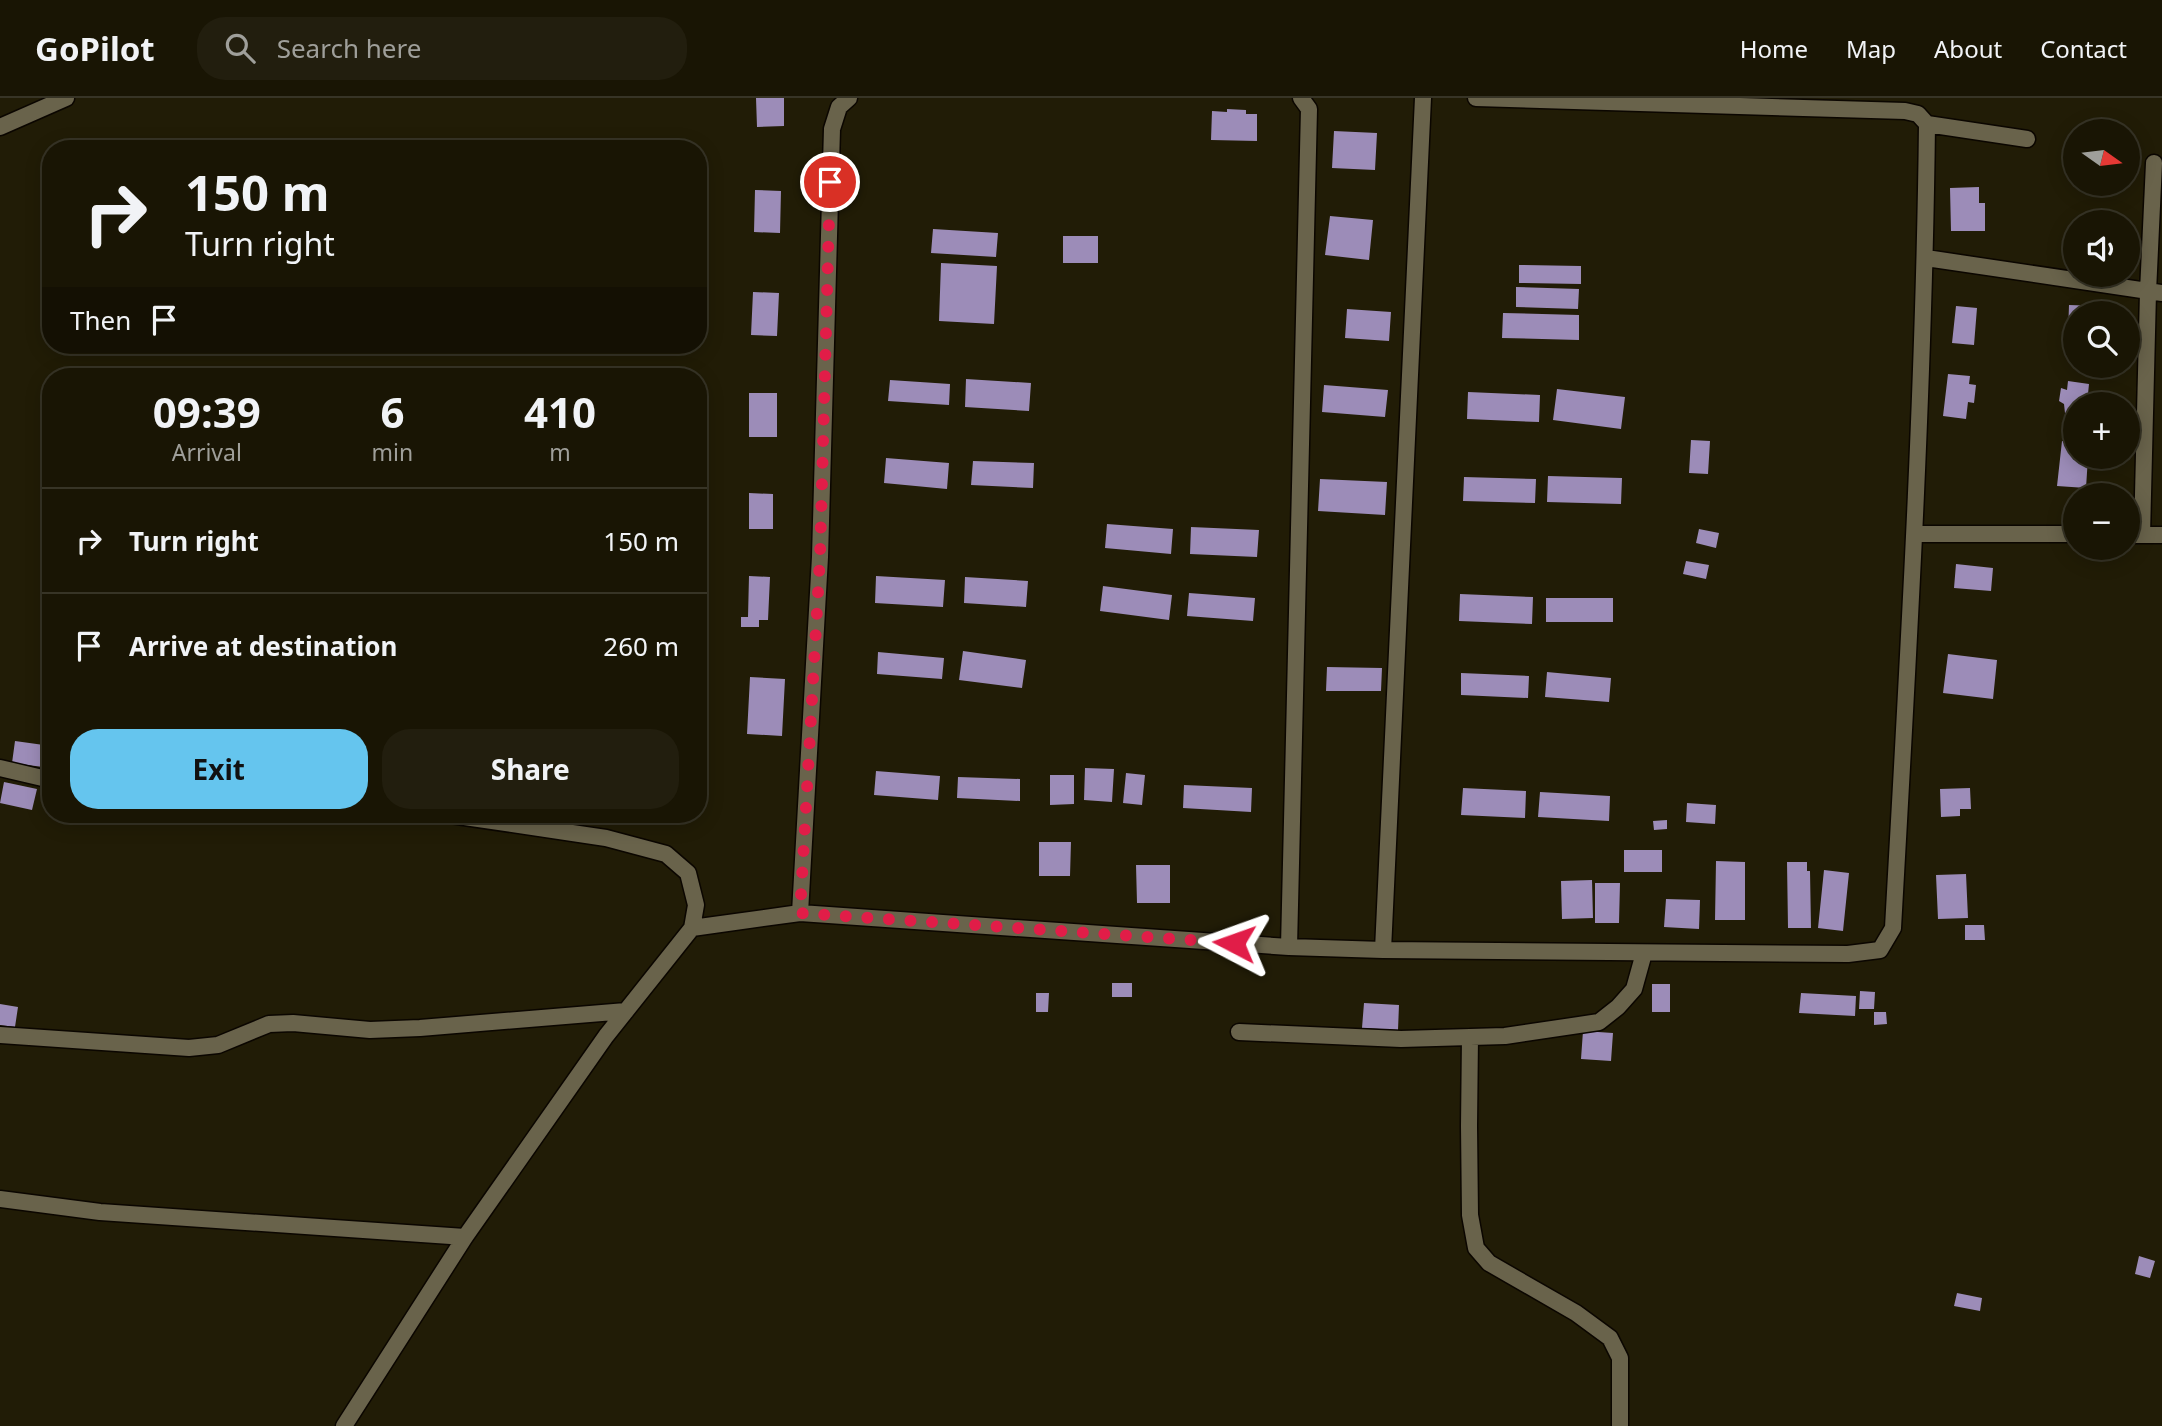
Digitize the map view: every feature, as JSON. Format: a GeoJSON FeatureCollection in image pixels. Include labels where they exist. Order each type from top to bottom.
{"type":"FeatureCollection","features":[{"type":"Feature","properties":{"kind":"street"},"geometry":{"type":"LineString","coordinates":[[0,127],[65,98]]}},
{"type":"Feature","properties":{"kind":"street"},"geometry":{"type":"LineString","coordinates":[[800,913],[820,557],[832,129],[839,107],[849,98]]}},
{"type":"Feature","properties":{"kind":"street"},"geometry":{"type":"LineString","coordinates":[[1289,947],[1309,109],[1301,98]]}},
{"type":"Feature","properties":{"kind":"street"},"geometry":{"type":"LineString","coordinates":[[1383,950],[1423,98]]}},
{"type":"Feature","properties":{"kind":"street"},"geometry":{"type":"LineString","coordinates":[[1476,98],[1905,111],[1918,114],[1927,124],[2027,139]]}},
{"type":"Feature","properties":{"kind":"street"},"geometry":{"type":"LineString","coordinates":[[692,928],[800,913],[1289,947],[1644,953],[1847,954],[1880,950],[1893,928],[1915,534],[1926,258],[1927,124]]}},
{"type":"Feature","properties":{"kind":"street"},"geometry":{"type":"LineString","coordinates":[[2139,483],[2155,293],[2154,163]]}},
{"type":"Feature","properties":{"kind":"street"},"geometry":{"type":"LineString","coordinates":[[1926,258],[2155,293]]}},
{"type":"Feature","properties":{"kind":"street"},"geometry":{"type":"LineString","coordinates":[[1915,534],[2063,534]]}},
{"type":"Feature","properties":{"kind":"street"},"geometry":{"type":"LineString","coordinates":[[2140,534],[2162,535]]}},
{"type":"Feature","properties":{"kind":"street"},"geometry":{"type":"LineString","coordinates":[[0,768],[42,778]]}},
{"type":"Feature","properties":{"kind":"street"},"geometry":{"type":"LineString","coordinates":[[344,1426],[465,1237],[626,1010],[692,928],[696,905],[688,873],[666,854],[606,838],[505,823]]}},
{"type":"Feature","properties":{"kind":"street"},"geometry":{"type":"LineString","coordinates":[[1239,1032],[1401,1039],[1505,1036],[1599,1022],[1618,1007],[1634,989],[1644,953]]}},
{"type":"Feature","properties":{"kind":"street"},"geometry":{"type":"LineString","coordinates":[[0,1035],[189,1048],[218,1045],[269,1024],[293,1023],[370,1030],[626,1010]]}},
{"type":"Feature","properties":{"kind":"street"},"geometry":{"type":"LineString","coordinates":[[1471,1037],[1470,1215],[1476,1248],[1489,1263],[1576,1313],[1610,1338],[1620,1358],[1620,1426]]}},
{"type":"Feature","properties":{"kind":"street"},"geometry":{"type":"LineString","coordinates":[[0,1199],[100,1212],[465,1237]]}},
{"type":"Feature","properties":{"kind":"building"},"geometry":{"type":"Polygon","coordinates":[[[756,98],[784,98],[784,126],[757,127],[756,98]]]}},
{"type":"Feature","properties":{"kind":"building"},"geometry":{"type":"Polygon","coordinates":[[[1227,109],[1246,110],[1246,114],[1257,114],[1257,141],[1211,140],[1212,111],[1227,112],[1227,109]]]}},
{"type":"Feature","properties":{"kind":"building"},"geometry":{"type":"Polygon","coordinates":[[[1334,131],[1377,133],[1375,170],[1332,168],[1334,131]]]}},
{"type":"Feature","properties":{"kind":"building"},"geometry":{"type":"Polygon","coordinates":[[[1979,187],[1979,203],[1985,203],[1985,231],[1951,231],[1950,188],[1979,187]]]}},
{"type":"Feature","properties":{"kind":"building"},"geometry":{"type":"Polygon","coordinates":[[[755,190],[781,191],[780,233],[754,232],[755,190]]]}},
{"type":"Feature","properties":{"kind":"building"},"geometry":{"type":"Polygon","coordinates":[[[1330,216],[1373,220],[1369,260],[1325,255],[1330,216]]]}},
{"type":"Feature","properties":{"kind":"building"},"geometry":{"type":"Polygon","coordinates":[[[933,229],[998,233],[996,257],[931,253],[933,229]]]}},
{"type":"Feature","properties":{"kind":"building"},"geometry":{"type":"Polygon","coordinates":[[[1063,236],[1098,236],[1098,263],[1063,263],[1063,236]]]}},
{"type":"Feature","properties":{"kind":"building"},"geometry":{"type":"Polygon","coordinates":[[[941,263],[997,266],[994,324],[939,321],[941,263]]]}},
{"type":"Feature","properties":{"kind":"building"},"geometry":{"type":"Polygon","coordinates":[[[1519,265],[1581,266],[1581,284],[1519,283],[1519,265]]]}},
{"type":"Feature","properties":{"kind":"building"},"geometry":{"type":"Polygon","coordinates":[[[1516,287],[1579,289],[1578,309],[1516,307],[1516,287]]]}},
{"type":"Feature","properties":{"kind":"building"},"geometry":{"type":"Polygon","coordinates":[[[753,292],[779,293],[777,336],[751,335],[753,292]]]}},
{"type":"Feature","properties":{"kind":"building"},"geometry":{"type":"Polygon","coordinates":[[[1956,306],[1977,308],[1974,345],[1952,343],[1956,306]]]}},
{"type":"Feature","properties":{"kind":"building"},"geometry":{"type":"Polygon","coordinates":[[[1347,309],[1391,312],[1389,341],[1345,338],[1347,309]]]}},
{"type":"Feature","properties":{"kind":"building"},"geometry":{"type":"Polygon","coordinates":[[[1503,313],[1579,315],[1579,340],[1502,338],[1503,313]]]}},
{"type":"Feature","properties":{"kind":"building"},"geometry":{"type":"Polygon","coordinates":[[[1948,374],[1970,376],[1969,384],[1976,385],[1974,403],[1968,402],[1966,419],[1943,416],[1948,374]]]}},
{"type":"Feature","properties":{"kind":"building"},"geometry":{"type":"Polygon","coordinates":[[[966,379],[1031,383],[1029,411],[965,407],[966,379]]]}},
{"type":"Feature","properties":{"kind":"building"},"geometry":{"type":"Polygon","coordinates":[[[890,380],[950,384],[949,405],[888,401],[890,380]]]}},
{"type":"Feature","properties":{"kind":"building"},"geometry":{"type":"Polygon","coordinates":[[[2068,381],[2089,384],[2088,392],[2063,392],[2063,403],[2059,401],[2061,388],[2067,390],[2068,381]]]}},
{"type":"Feature","properties":{"kind":"building"},"geometry":{"type":"Polygon","coordinates":[[[1324,385],[1388,390],[1385,417],[1322,412],[1324,385]]]}},
{"type":"Feature","properties":{"kind":"building"},"geometry":{"type":"Polygon","coordinates":[[[1557,389],[1625,397],[1621,429],[1553,420],[1557,389]]]}},
{"type":"Feature","properties":{"kind":"building"},"geometry":{"type":"Polygon","coordinates":[[[1468,392],[1540,395],[1539,422],[1467,419],[1468,392]]]}},
{"type":"Feature","properties":{"kind":"building"},"geometry":{"type":"Polygon","coordinates":[[[749,393],[777,393],[777,437],[749,437],[749,393]]]}},
{"type":"Feature","properties":{"kind":"building"},"geometry":{"type":"Polygon","coordinates":[[[1691,440],[1710,441],[1708,474],[1689,473],[1691,440]]]}},
{"type":"Feature","properties":{"kind":"building"},"geometry":{"type":"Polygon","coordinates":[[[2063,441],[2063,469],[2087,469],[2086,483],[2063,483],[2063,486],[2057,486],[2063,441]]]}},
{"type":"Feature","properties":{"kind":"building"},"geometry":{"type":"Polygon","coordinates":[[[886,458],[949,463],[947,489],[884,483],[886,458]]]}},
{"type":"Feature","properties":{"kind":"building"},"geometry":{"type":"Polygon","coordinates":[[[973,461],[1034,463],[1033,488],[971,485],[973,461]]]}},
{"type":"Feature","properties":{"kind":"building"},"geometry":{"type":"Polygon","coordinates":[[[1548,476],[1622,478],[1621,504],[1547,502],[1548,476]]]}},
{"type":"Feature","properties":{"kind":"building"},"geometry":{"type":"Polygon","coordinates":[[[1464,477],[1536,479],[1535,503],[1463,501],[1464,477]]]}},
{"type":"Feature","properties":{"kind":"building"},"geometry":{"type":"Polygon","coordinates":[[[1320,479],[1387,482],[1385,515],[1318,511],[1320,479]]]}},
{"type":"Feature","properties":{"kind":"building"},"geometry":{"type":"Polygon","coordinates":[[[749,493],[773,494],[773,529],[749,529],[749,493]]]}},
{"type":"Feature","properties":{"kind":"building"},"geometry":{"type":"Polygon","coordinates":[[[1107,524],[1173,529],[1171,554],[1105,548],[1107,524]]]}},
{"type":"Feature","properties":{"kind":"building"},"geometry":{"type":"Polygon","coordinates":[[[1191,527],[1259,530],[1257,557],[1190,554],[1191,527]]]}},
{"type":"Feature","properties":{"kind":"building"},"geometry":{"type":"Polygon","coordinates":[[[1699,529],[1719,533],[1716,548],[1696,543],[1699,529]]]}},
{"type":"Feature","properties":{"kind":"building"},"geometry":{"type":"Polygon","coordinates":[[[1686,561],[1709,565],[1706,579],[1683,574],[1686,561]]]}},
{"type":"Feature","properties":{"kind":"building"},"geometry":{"type":"Polygon","coordinates":[[[1956,564],[1993,568],[1991,591],[1954,588],[1956,564]]]}},
{"type":"Feature","properties":{"kind":"building"},"geometry":{"type":"Polygon","coordinates":[[[749,576],[770,577],[768,620],[759,620],[759,627],[741,627],[741,617],[748,617],[749,576]]]}},
{"type":"Feature","properties":{"kind":"building"},"geometry":{"type":"Polygon","coordinates":[[[876,576],[945,580],[943,607],[875,603],[876,576]]]}},
{"type":"Feature","properties":{"kind":"building"},"geometry":{"type":"Polygon","coordinates":[[[965,577],[1028,581],[1026,607],[964,603],[965,577]]]}},
{"type":"Feature","properties":{"kind":"building"},"geometry":{"type":"Polygon","coordinates":[[[1103,586],[1172,595],[1169,620],[1100,611],[1103,586]]]}},
{"type":"Feature","properties":{"kind":"building"},"geometry":{"type":"Polygon","coordinates":[[[1189,593],[1255,598],[1253,621],[1187,616],[1189,593]]]}},
{"type":"Feature","properties":{"kind":"building"},"geometry":{"type":"Polygon","coordinates":[[[1460,594],[1533,597],[1532,624],[1459,621],[1460,594]]]}},
{"type":"Feature","properties":{"kind":"building"},"geometry":{"type":"Polygon","coordinates":[[[1546,598],[1613,598],[1613,622],[1546,622],[1546,598]]]}},
{"type":"Feature","properties":{"kind":"building"},"geometry":{"type":"Polygon","coordinates":[[[963,651],[1026,660],[1022,688],[959,680],[963,651]]]}},
{"type":"Feature","properties":{"kind":"building"},"geometry":{"type":"Polygon","coordinates":[[[878,652],[944,658],[942,679],[877,674],[878,652]]]}},
{"type":"Feature","properties":{"kind":"building"},"geometry":{"type":"Polygon","coordinates":[[[1948,654],[1997,660],[1993,699],[1943,693],[1948,654]]]}},
{"type":"Feature","properties":{"kind":"building"},"geometry":{"type":"Polygon","coordinates":[[[1327,667],[1382,668],[1381,691],[1326,691],[1327,667]]]}},
{"type":"Feature","properties":{"kind":"building"},"geometry":{"type":"Polygon","coordinates":[[[1547,672],[1611,678],[1609,702],[1545,697],[1547,672]]]}},
{"type":"Feature","properties":{"kind":"building"},"geometry":{"type":"Polygon","coordinates":[[[1461,673],[1529,676],[1528,698],[1461,695],[1461,673]]]}},
{"type":"Feature","properties":{"kind":"building"},"geometry":{"type":"Polygon","coordinates":[[[750,677],[785,679],[782,736],[747,734],[750,677]]]}},
{"type":"Feature","properties":{"kind":"building"},"geometry":{"type":"Polygon","coordinates":[[[15,741],[42,745],[42,767],[12,763],[15,741]]]}},
{"type":"Feature","properties":{"kind":"building"},"geometry":{"type":"Polygon","coordinates":[[[1085,768],[1114,769],[1112,802],[1084,800],[1085,768]]]}},
{"type":"Feature","properties":{"kind":"building"},"geometry":{"type":"Polygon","coordinates":[[[876,771],[940,776],[938,800],[874,795],[876,771]]]}},
{"type":"Feature","properties":{"kind":"building"},"geometry":{"type":"Polygon","coordinates":[[[1126,773],[1145,775],[1142,805],[1123,803],[1126,773]]]}},
{"type":"Feature","properties":{"kind":"building"},"geometry":{"type":"Polygon","coordinates":[[[1050,775],[1074,775],[1074,804],[1050,805],[1050,775]]]}},
{"type":"Feature","properties":{"kind":"building"},"geometry":{"type":"Polygon","coordinates":[[[958,777],[1020,779],[1020,801],[957,798],[958,777]]]}},
{"type":"Feature","properties":{"kind":"building"},"geometry":{"type":"Polygon","coordinates":[[[4,782],[37,789],[32,810],[0,803],[4,782]]]}},
{"type":"Feature","properties":{"kind":"building"},"geometry":{"type":"Polygon","coordinates":[[[1184,785],[1252,788],[1251,812],[1183,808],[1184,785]]]}},
{"type":"Feature","properties":{"kind":"building"},"geometry":{"type":"Polygon","coordinates":[[[1463,788],[1526,791],[1525,818],[1461,815],[1463,788]]]}},
{"type":"Feature","properties":{"kind":"building"},"geometry":{"type":"Polygon","coordinates":[[[1970,788],[1971,809],[1960,809],[1960,816],[1941,817],[1940,789],[1970,788]]]}},
{"type":"Feature","properties":{"kind":"building"},"geometry":{"type":"Polygon","coordinates":[[[1540,792],[1610,796],[1609,821],[1538,817],[1540,792]]]}},
{"type":"Feature","properties":{"kind":"building"},"geometry":{"type":"Polygon","coordinates":[[[1687,803],[1716,805],[1715,824],[1686,822],[1687,803]]]}},
{"type":"Feature","properties":{"kind":"building"},"geometry":{"type":"Polygon","coordinates":[[[1667,820],[1667,829],[1654,830],[1653,821],[1667,820]]]}},
{"type":"Feature","properties":{"kind":"building"},"geometry":{"type":"Polygon","coordinates":[[[1039,842],[1071,842],[1070,876],[1039,876],[1039,842]]]}},
{"type":"Feature","properties":{"kind":"building"},"geometry":{"type":"Polygon","coordinates":[[[1624,850],[1662,850],[1662,872],[1624,872],[1624,850]]]}},
{"type":"Feature","properties":{"kind":"building"},"geometry":{"type":"Polygon","coordinates":[[[1716,861],[1745,862],[1745,920],[1715,920],[1716,861]]]}},
{"type":"Feature","properties":{"kind":"building"},"geometry":{"type":"Polygon","coordinates":[[[1787,862],[1807,862],[1807,871],[1810,871],[1811,928],[1788,928],[1787,862]]]}},
{"type":"Feature","properties":{"kind":"building"},"geometry":{"type":"Polygon","coordinates":[[[1136,865],[1170,865],[1170,903],[1137,903],[1136,865]]]}},
{"type":"Feature","properties":{"kind":"building"},"geometry":{"type":"Polygon","coordinates":[[[1824,870],[1849,873],[1843,931],[1818,928],[1824,870]]]}},
{"type":"Feature","properties":{"kind":"building"},"geometry":{"type":"Polygon","coordinates":[[[1966,874],[1968,918],[1938,919],[1936,875],[1966,874]]]}},
{"type":"Feature","properties":{"kind":"building"},"geometry":{"type":"Polygon","coordinates":[[[1592,880],[1593,918],[1562,919],[1561,881],[1592,880]]]}},
{"type":"Feature","properties":{"kind":"building"},"geometry":{"type":"Polygon","coordinates":[[[1595,883],[1620,883],[1619,923],[1595,923],[1595,883]]]}},
{"type":"Feature","properties":{"kind":"building"},"geometry":{"type":"Polygon","coordinates":[[[1666,899],[1700,900],[1699,929],[1664,927],[1666,899]]]}},
{"type":"Feature","properties":{"kind":"building"},"geometry":{"type":"Polygon","coordinates":[[[1965,925],[1984,925],[1985,940],[1965,940],[1965,925]]]}},
{"type":"Feature","properties":{"kind":"building"},"geometry":{"type":"Polygon","coordinates":[[[1112,983],[1132,983],[1132,997],[1112,997],[1112,983]]]}},
{"type":"Feature","properties":{"kind":"building"},"geometry":{"type":"Polygon","coordinates":[[[1652,984],[1670,984],[1670,1012],[1652,1012],[1652,984]]]}},
{"type":"Feature","properties":{"kind":"building"},"geometry":{"type":"Polygon","coordinates":[[[1860,991],[1875,992],[1874,1009],[1859,1009],[1860,991]]]}},
{"type":"Feature","properties":{"kind":"building"},"geometry":{"type":"Polygon","coordinates":[[[1036,993],[1049,993],[1048,1012],[1036,1012],[1036,993]]]}},
{"type":"Feature","properties":{"kind":"building"},"geometry":{"type":"Polygon","coordinates":[[[1801,993],[1856,996],[1855,1016],[1799,1013],[1801,993]]]}},
{"type":"Feature","properties":{"kind":"building"},"geometry":{"type":"Polygon","coordinates":[[[1364,1003],[1399,1005],[1398,1030],[1362,1028],[1364,1003]]]}},
{"type":"Feature","properties":{"kind":"building"},"geometry":{"type":"Polygon","coordinates":[[[0,1004],[18,1007],[15,1027],[0,1025],[0,1004]]]}},
{"type":"Feature","properties":{"kind":"building"},"geometry":{"type":"Polygon","coordinates":[[[1874,1012],[1886,1012],[1887,1024],[1874,1025],[1874,1012]]]}},
{"type":"Feature","properties":{"kind":"building"},"geometry":{"type":"Polygon","coordinates":[[[1583,1031],[1613,1033],[1611,1061],[1581,1059],[1583,1031]]]}},
{"type":"Feature","properties":{"kind":"building"},"geometry":{"type":"Polygon","coordinates":[[[2139,1256],[2155,1261],[2150,1278],[2135,1274],[2139,1256]]]}},
{"type":"Feature","properties":{"kind":"building"},"geometry":{"type":"Polygon","coordinates":[[[1957,1293],[1982,1298],[1980,1311],[1954,1306],[1957,1293]]]}},
{"type":"Feature","properties":{"kind":"route"},"geometry":{"type":"LineString","coordinates":[[830,182],[820,557],[800,913],[1234,943]]}}]}
